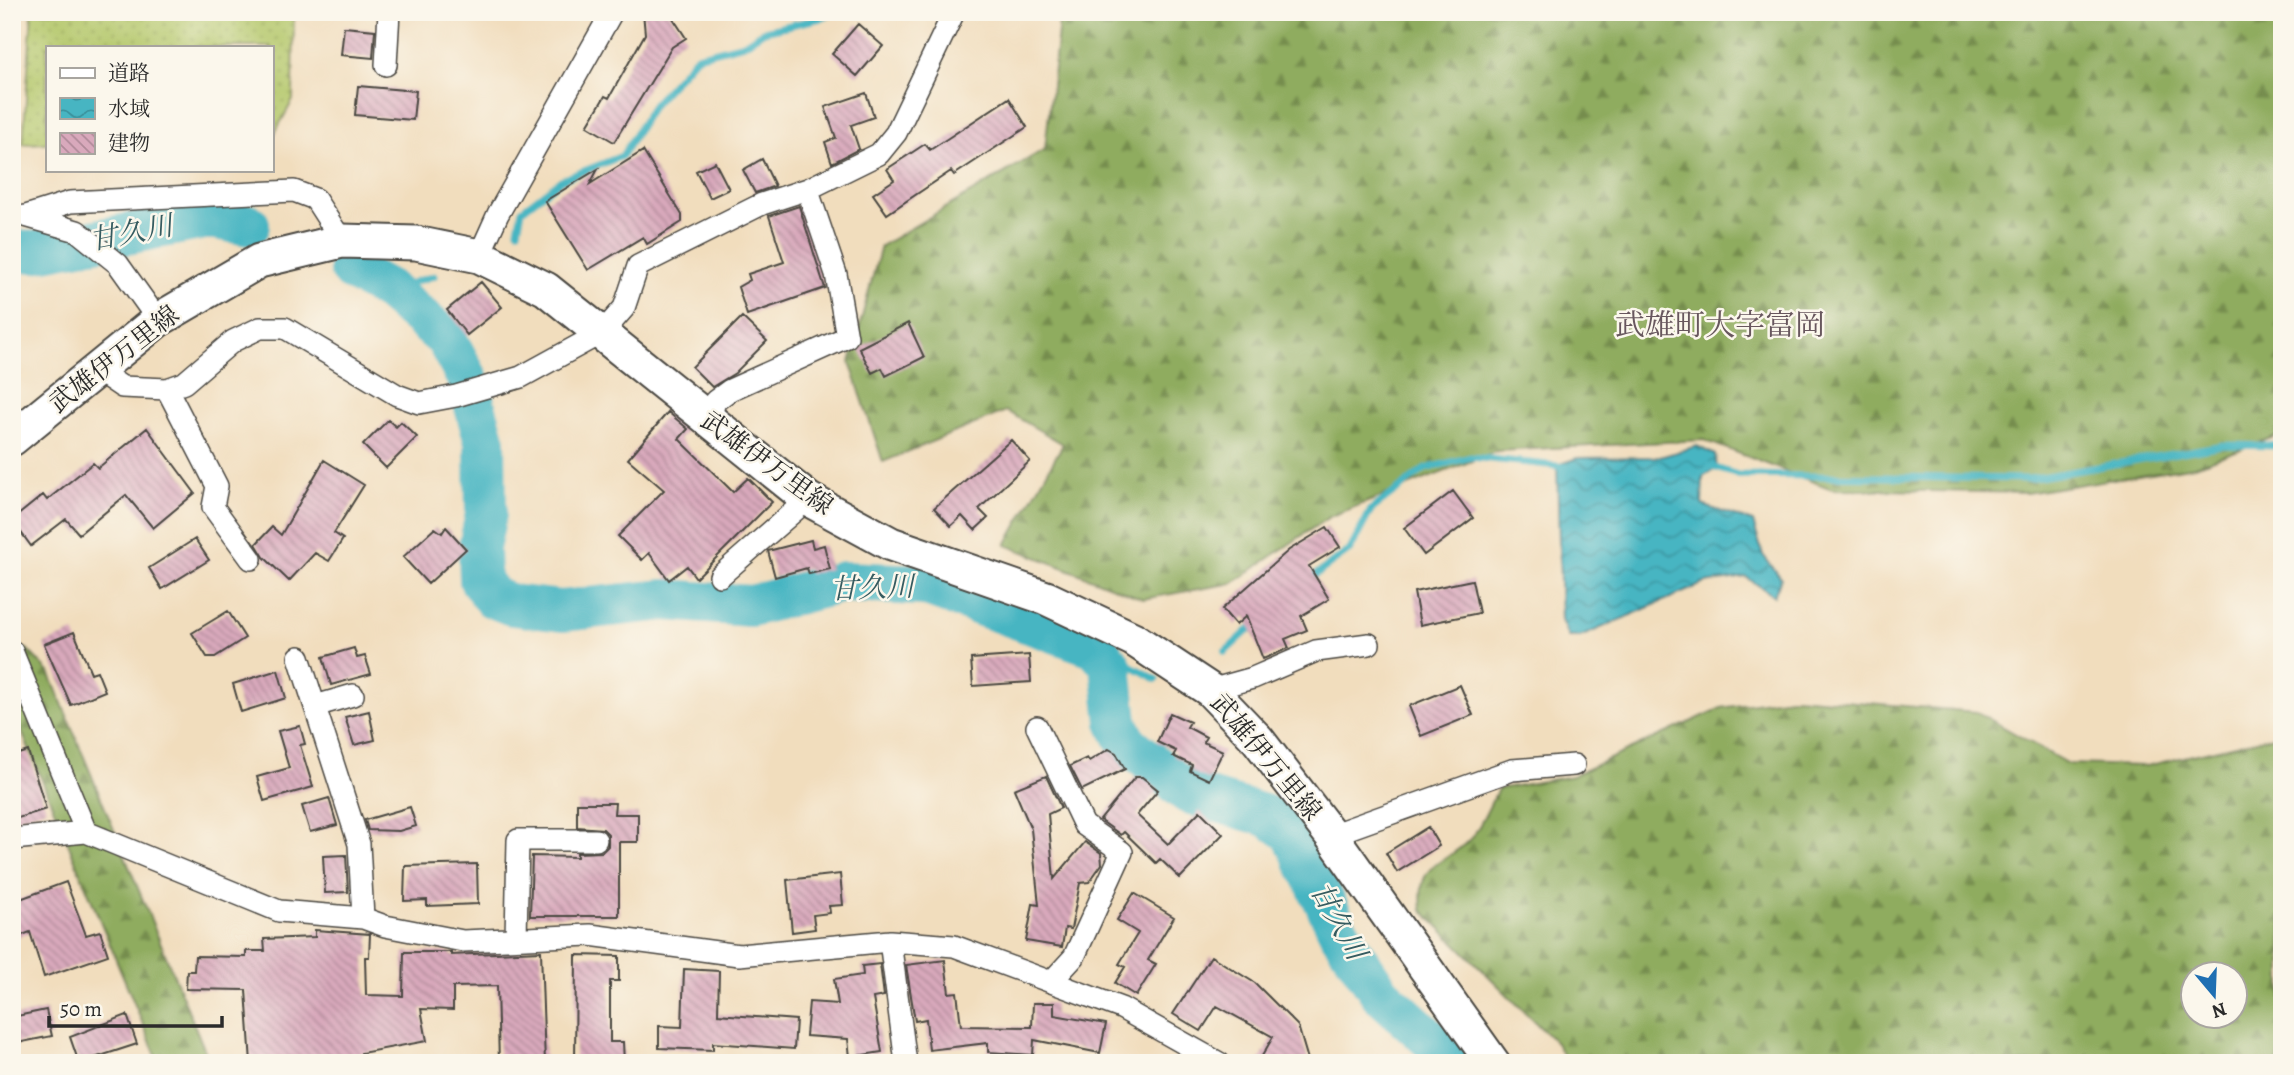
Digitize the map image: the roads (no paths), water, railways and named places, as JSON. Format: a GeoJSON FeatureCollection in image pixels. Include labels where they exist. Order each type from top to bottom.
{"type":"FeatureCollection","features":[{"type":"Feature","properties":{"kind":"main road","name":"武雄伊万里線"},"geometry":{"type":"LineString","coordinates":[[12,439],[158,320],[259,261],[342,241],[416,243],[479,256],[546,289],[603,332],[709,423],[808,499],[891,544],[1046,598],[1133,639],[1210,690],[1258,740],[1331,835],[1493,1063]]}},
{"type":"Feature","properties":{"kind":"street"},"geometry":{"type":"LineString","coordinates":[[386,65],[389,12]]}},
{"type":"Feature","properties":{"kind":"street"},"geometry":{"type":"LineString","coordinates":[[479,256],[498,214],[612,12]]}},
{"type":"Feature","properties":{"kind":"street"},"geometry":{"type":"LineString","coordinates":[[97,370],[122,387],[166,389],[184,383],[233,341],[260,328],[285,328],[397,395],[419,403],[486,390],[522,377],[603,332],[624,308],[638,265],[762,204],[808,189],[879,154],[897,133],[954,12]]}},
{"type":"Feature","properties":{"kind":"street"},"geometry":{"type":"LineString","coordinates":[[19,216],[70,202],[294,191],[316,199],[342,241]]}},
{"type":"Feature","properties":{"kind":"street"},"geometry":{"type":"LineString","coordinates":[[709,423],[715,401],[730,390],[847,337],[836,274],[810,197]]}},
{"type":"Feature","properties":{"kind":"street"},"geometry":{"type":"LineString","coordinates":[[19,216],[77,231],[118,264],[158,320]]}},
{"type":"Feature","properties":{"kind":"street"},"geometry":{"type":"LineString","coordinates":[[166,389],[218,486],[213,507],[251,559]]}},
{"type":"Feature","properties":{"kind":"street"},"geometry":{"type":"LineString","coordinates":[[720,576],[808,499]]}},
{"type":"Feature","properties":{"kind":"street"},"geometry":{"type":"LineString","coordinates":[[1210,690],[1253,678],[1316,651],[1369,644]]}},
{"type":"Feature","properties":{"kind":"street"},"geometry":{"type":"LineString","coordinates":[[12,651],[86,832]]}},
{"type":"Feature","properties":{"kind":"street"},"geometry":{"type":"LineString","coordinates":[[299,657],[359,844],[363,918]]}},
{"type":"Feature","properties":{"kind":"street"},"geometry":{"type":"LineString","coordinates":[[315,706],[353,695]]}},
{"type":"Feature","properties":{"kind":"street"},"geometry":{"type":"LineString","coordinates":[[1037,727],[1084,825],[1122,852],[1074,957],[1051,982]]}},
{"type":"Feature","properties":{"kind":"street"},"geometry":{"type":"LineString","coordinates":[[1331,835],[1512,770],[1574,765]]}},
{"type":"Feature","properties":{"kind":"street"},"geometry":{"type":"LineString","coordinates":[[12,839],[86,832],[279,911],[363,918],[385,926],[463,941],[590,935],[739,955],[890,941],[954,946],[1121,1007],[1219,1063]]}},
{"type":"Feature","properties":{"kind":"street"},"geometry":{"type":"LineString","coordinates":[[516,939],[518,840],[596,840]]}},
{"type":"Feature","properties":{"kind":"street"},"geometry":{"type":"LineString","coordinates":[[890,941],[906,1063]]}},
{"type":"Feature","properties":{"kind":"water"},"geometry":{"type":"Polygon","coordinates":[[[1697,446],[1715,455],[1717,468],[1703,477],[1702,505],[1753,522],[1763,555],[1781,578],[1774,596],[1746,577],[1705,583],[1580,637],[1568,637],[1561,620],[1557,465],[1577,458],[1660,457],[1697,446]]]}},
{"type":"Feature","properties":{"kind":"waterway"},"geometry":{"type":"LineString","coordinates":[[518,230],[522,210],[561,180],[622,156],[653,105],[697,56],[744,44],[764,31],[821,18],[833,12]]}},
{"type":"Feature","properties":{"kind":"waterway","name":"甘久川"},"geometry":{"type":"LineString","coordinates":[[12,250],[34,252],[210,218],[249,225]]}},
{"type":"Feature","properties":{"kind":"waterway","name":"甘久川"},"geometry":{"type":"LineString","coordinates":[[350,269],[388,290],[446,339],[467,378],[485,442],[486,514],[479,548],[480,580],[492,597],[512,605],[562,611],[665,600],[751,606],[843,582],[924,585],[1096,647],[1111,666],[1117,722],[1127,743],[1188,793],[1267,816],[1292,833],[1339,932],[1381,994],[1456,1063]]}},
{"type":"Feature","properties":{"kind":"waterway"},"geometry":{"type":"LineString","coordinates":[[388,290],[434,276]]}},
{"type":"Feature","properties":{"kind":"waterway"},"geometry":{"type":"LineString","coordinates":[[1709,466],[1738,475],[2029,479],[2223,445],[2282,446]]}},
{"type":"Feature","properties":{"kind":"waterway"},"geometry":{"type":"LineString","coordinates":[[1307,581],[1350,550],[1371,510],[1425,469],[1471,457],[1567,467]]}},
{"type":"Feature","properties":{"kind":"waterway"},"geometry":{"type":"LineString","coordinates":[[1225,652],[1257,622]]}},
{"type":"Feature","properties":{"kind":"waterway"},"geometry":{"type":"LineString","coordinates":[[1096,647],[1156,679]]}},
{"type":"Feature","properties":{"kind":"district","name":"武雄町大字富岡"},"geometry":{"type":"Point","coordinates":[1720,325]}}]}
